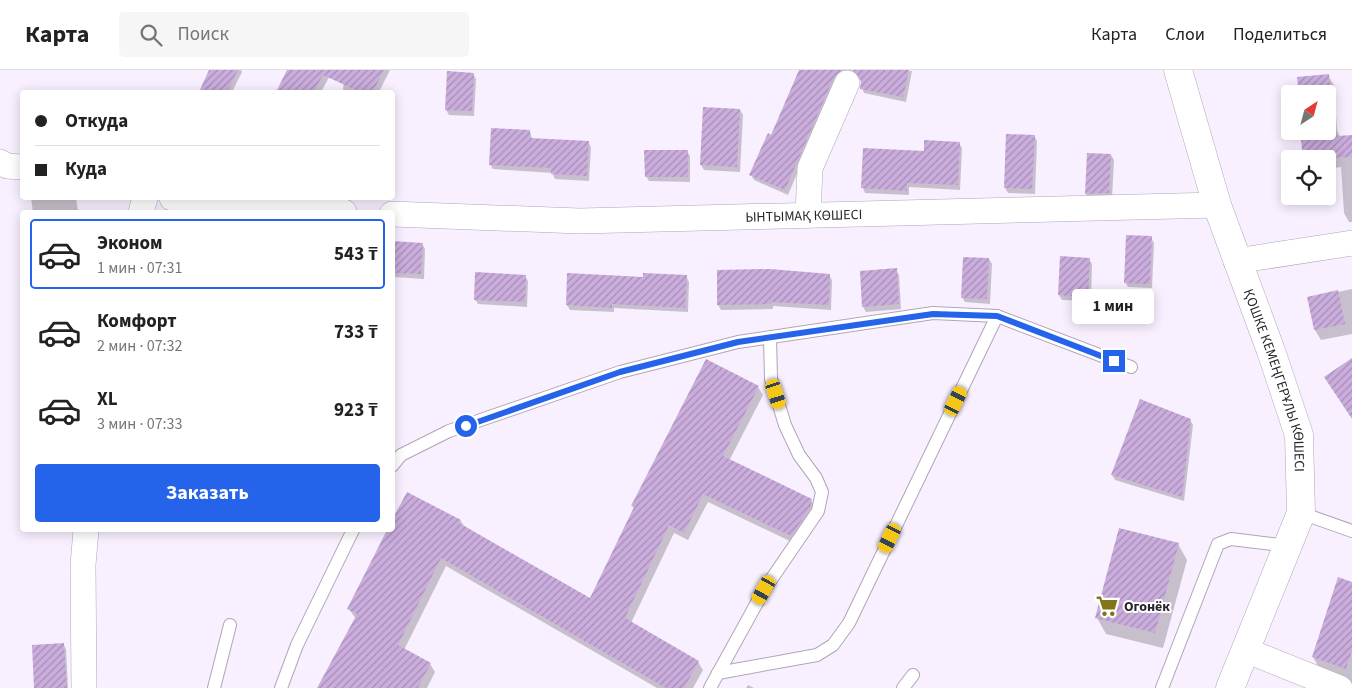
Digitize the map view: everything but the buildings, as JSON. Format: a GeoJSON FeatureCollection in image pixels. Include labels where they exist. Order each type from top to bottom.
{"type":"FeatureCollection","features":[{"type":"Feature","properties":{"kind":"street","name":"ҚОШКЕ КЕМЕҢГЕРҰЛЫ КӨШЕСІ"},"geometry":{"type":"LineString","coordinates":[[1178,70],[1216,205],[1299,435],[1301,513],[1230,688]]}},
{"type":"Feature","properties":{"kind":"street"},"geometry":{"type":"LineString","coordinates":[[808,215],[810,168],[847,83]]}},
{"type":"Feature","properties":{"kind":"street"},"geometry":{"type":"LineString","coordinates":[[0,162],[7,166],[20,167]]}},
{"type":"Feature","properties":{"kind":"street"},"geometry":{"type":"LineString","coordinates":[[179,200],[234,209],[271,210]]}},
{"type":"Feature","properties":{"kind":"street","name":"ЫНТЫМАҚ КӨШЕСІ"},"geometry":{"type":"LineString","coordinates":[[395,214],[580,221],[1216,205]]}},
{"type":"Feature","properties":{"kind":"street"},"geometry":{"type":"LineString","coordinates":[[1236,261],[1352,242]]}},
{"type":"Feature","properties":{"kind":"street"},"geometry":{"type":"LineString","coordinates":[[84,688],[83,565],[86,532]]}},
{"type":"Feature","properties":{"kind":"street"},"geometry":{"type":"LineString","coordinates":[[1245,650],[1340,688]]}},
{"type":"Feature","properties":{"kind":"lane"},"geometry":{"type":"LineString","coordinates":[[395,462],[401,455],[449,431],[620,372],[738,342],[933,314],[997,316],[1131,367]]}},
{"type":"Feature","properties":{"kind":"lane"},"geometry":{"type":"LineString","coordinates":[[718,673],[817,655],[833,645],[849,624],[997,316]]}},
{"type":"Feature","properties":{"kind":"lane"},"geometry":{"type":"LineString","coordinates":[[710,688],[764,590],[818,511],[822,492],[816,478],[799,456],[785,425],[771,380],[770,338]]}},
{"type":"Feature","properties":{"kind":"lane"},"geometry":{"type":"LineString","coordinates":[[1301,513],[1352,531]]}},
{"type":"Feature","properties":{"kind":"lane"},"geometry":{"type":"LineString","coordinates":[[281,688],[297,645],[352,532]]}},
{"type":"Feature","properties":{"kind":"lane"},"geometry":{"type":"LineString","coordinates":[[1162,688],[1218,544],[1231,539],[1288,546]]}},
{"type":"Feature","properties":{"kind":"lane"},"geometry":{"type":"LineString","coordinates":[[214,688],[230,625]]}},
{"type":"Feature","properties":{"kind":"lane"},"geometry":{"type":"LineString","coordinates":[[903,688],[913,675]]}},
{"type":"Feature","properties":{"kind":"place","name":"Огонёк"},"geometry":{"type":"Point","coordinates":[1107,606]}},
{"type":"Feature","properties":{"kind":"route"},"geometry":{"type":"LineString","coordinates":[[466,426],[620,372],[738,342],[933,314],[997,316],[1114,361]]}}]}
